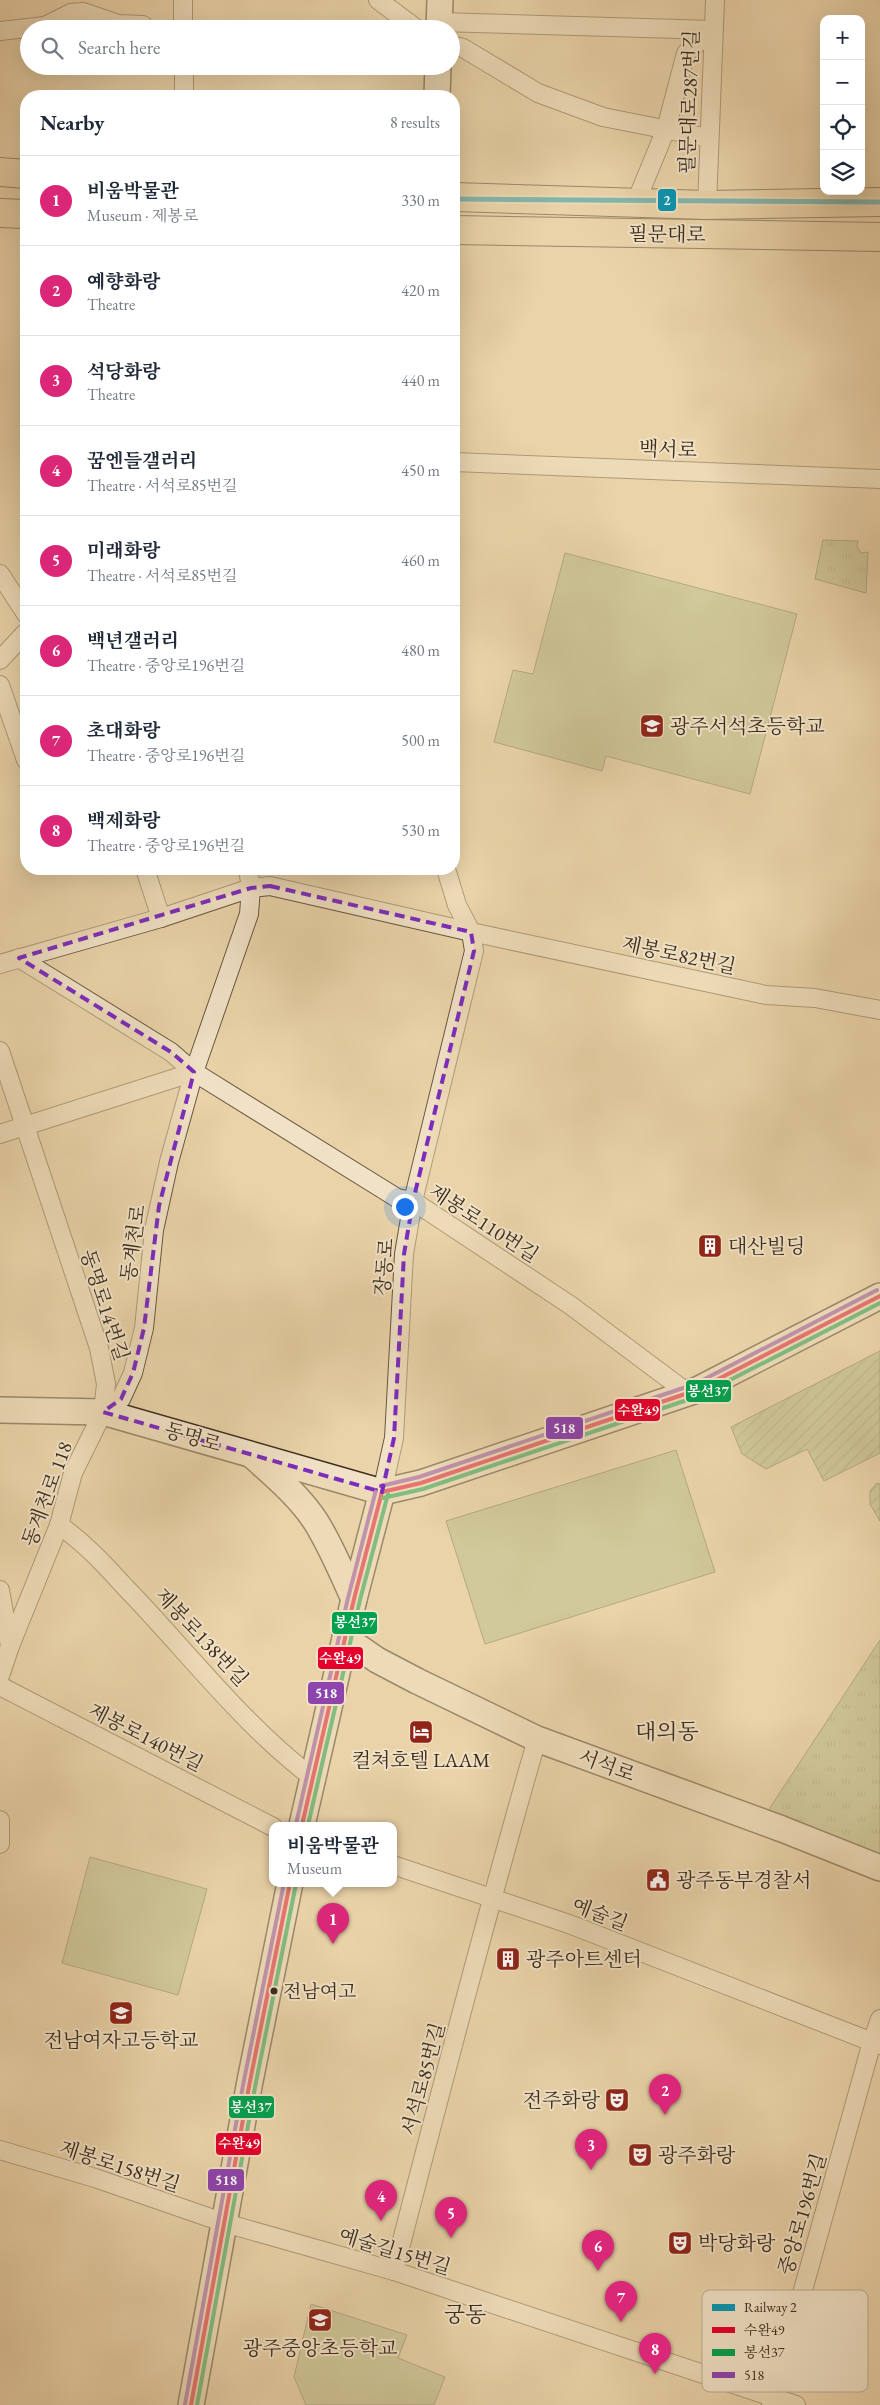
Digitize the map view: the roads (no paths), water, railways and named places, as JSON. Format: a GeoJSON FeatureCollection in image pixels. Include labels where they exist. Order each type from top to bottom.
{"type":"FeatureCollection","features":[{"type":"Feature","properties":{"kind":"main road"},"geometry":{"type":"LineString","coordinates":[[0,172],[20,174]]}},
{"type":"Feature","properties":{"kind":"main road","name":"필문대로"},"geometry":{"type":"LineString","coordinates":[[460,197],[706,205],[880,202]]}},
{"type":"Feature","properties":{"kind":"main road"},"geometry":{"type":"LineString","coordinates":[[0,212],[20,214]]}},
{"type":"Feature","properties":{"kind":"main road","name":"필문대로"},"geometry":{"type":"LineString","coordinates":[[460,230],[880,237]]}},
{"type":"Feature","properties":{"kind":"street"},"geometry":{"type":"LineString","coordinates":[[183,0],[183,20]]}},
{"type":"Feature","properties":{"kind":"street"},"geometry":{"type":"LineString","coordinates":[[378,0],[433,20]]}},
{"type":"Feature","properties":{"kind":"street","name":"필문대로287번길"},"geometry":{"type":"LineString","coordinates":[[706,205],[715,0]]}},
{"type":"Feature","properties":{"kind":"street"},"geometry":{"type":"LineString","coordinates":[[58,20],[71,13],[83,12],[106,20]]}},
{"type":"Feature","properties":{"kind":"street"},"geometry":{"type":"LineString","coordinates":[[460,21],[714,30]]}},
{"type":"Feature","properties":{"kind":"street"},"geometry":{"type":"LineString","coordinates":[[0,31],[20,29]]}},
{"type":"Feature","properties":{"kind":"street"},"geometry":{"type":"LineString","coordinates":[[636,202],[666,129],[686,53],[714,30]]}},
{"type":"Feature","properties":{"kind":"street"},"geometry":{"type":"LineString","coordinates":[[460,47],[538,93],[603,117],[709,138]]}},
{"type":"Feature","properties":{"kind":"street"},"geometry":{"type":"LineString","coordinates":[[184,75],[184,90]]}},
{"type":"Feature","properties":{"kind":"street"},"geometry":{"type":"LineString","coordinates":[[437,90],[438,75]]}},
{"type":"Feature","properties":{"kind":"street","name":"백서로"},"geometry":{"type":"LineString","coordinates":[[460,462],[880,479]]}},
{"type":"Feature","properties":{"kind":"street"},"geometry":{"type":"LineString","coordinates":[[0,574],[20,605]]}},
{"type":"Feature","properties":{"kind":"street"},"geometry":{"type":"LineString","coordinates":[[0,660],[20,638]]}},
{"type":"Feature","properties":{"kind":"street"},"geometry":{"type":"LineString","coordinates":[[0,685],[20,743]]}},
{"type":"Feature","properties":{"kind":"street"},"geometry":{"type":"LineString","coordinates":[[147,875],[160,918]]}},
{"type":"Feature","properties":{"kind":"street","name":"동계천로"},"geometry":{"type":"LineString","coordinates":[[103,1412],[121,1399],[133,1374],[144,1328],[159,1206],[194,1072],[249,914],[249,875]]}},
{"type":"Feature","properties":{"kind":"street","name":"장동로"},"geometry":{"type":"LineString","coordinates":[[382,1492],[394,1438],[404,1254],[413,1201],[474,950],[470,932],[457,906],[448,875]]}},
{"type":"Feature","properties":{"kind":"street"},"geometry":{"type":"LineString","coordinates":[[0,964],[160,918],[250,888],[270,886],[470,932]]}},
{"type":"Feature","properties":{"kind":"street","name":"제봉로82번길"},"geometry":{"type":"LineString","coordinates":[[470,932],[766,995],[815,998],[880,1010]]}},
{"type":"Feature","properties":{"kind":"street"},"geometry":{"type":"LineString","coordinates":[[19,958],[171,1052],[194,1072]]}},
{"type":"Feature","properties":{"kind":"street","name":"동명로14번길"},"geometry":{"type":"LineString","coordinates":[[0,1051],[103,1362],[106,1384],[103,1412]]}},
{"type":"Feature","properties":{"kind":"street"},"geometry":{"type":"LineString","coordinates":[[0,1134],[194,1072]]}},
{"type":"Feature","properties":{"kind":"street","name":"제봉로110번길"},"geometry":{"type":"LineString","coordinates":[[194,1072],[397,1198],[413,1201],[570,1305],[689,1394]]}},
{"type":"Feature","properties":{"kind":"street"},"geometry":{"type":"LineString","coordinates":[[303,1822],[354,1599],[382,1492],[421,1483],[689,1394],[880,1296]]}},
{"type":"Feature","properties":{"kind":"street","name":"동명로"},"geometry":{"type":"LineString","coordinates":[[0,1410],[103,1412],[249,1452],[382,1492]]}},
{"type":"Feature","properties":{"kind":"street","name":"동계천로 118"},"geometry":{"type":"LineString","coordinates":[[0,1676],[10,1646],[59,1525],[73,1474],[103,1412]]}},
{"type":"Feature","properties":{"kind":"street"},"geometry":{"type":"LineString","coordinates":[[249,1452],[289,1488],[315,1521],[354,1599]]}},
{"type":"Feature","properties":{"kind":"street","name":"제봉로138번길"},"geometry":{"type":"LineString","coordinates":[[59,1525],[78,1538],[140,1602],[272,1746],[312,1778]]}},
{"type":"Feature","properties":{"kind":"street"},"geometry":{"type":"LineString","coordinates":[[0,1590],[10,1646]]}},
{"type":"Feature","properties":{"kind":"street","name":"서석로"},"geometry":{"type":"LineString","coordinates":[[346,1638],[377,1660],[537,1740],[782,1829],[880,1868]]}},
{"type":"Feature","properties":{"kind":"street","name":"제봉로140번길"},"geometry":{"type":"LineString","coordinates":[[0,1686],[269,1824]]}},
{"type":"Feature","properties":{"kind":"street","name":"서석로85번길"},"geometry":{"type":"LineString","coordinates":[[394,2271],[468,1994],[491,1898],[537,1740]]}},
{"type":"Feature","properties":{"kind":"street"},"geometry":{"type":"LineString","coordinates":[[0,1820],[0,1844]]}},
{"type":"Feature","properties":{"kind":"street"},"geometry":{"type":"LineString","coordinates":[[397,1866],[491,1898]]}},
{"type":"Feature","properties":{"kind":"street"},"geometry":{"type":"LineString","coordinates":[[191,2405],[250,2081],[289,1887]]}},
{"type":"Feature","properties":{"kind":"street","name":"예술길"},"geometry":{"type":"LineString","coordinates":[[491,1898],[569,1924],[876,2043]]}},
{"type":"Feature","properties":{"kind":"street","name":"중앙로196번길"},"geometry":{"type":"LineString","coordinates":[[804,2290],[876,2043],[880,2019]]}},
{"type":"Feature","properties":{"kind":"street","name":"제봉로158번길"},"geometry":{"type":"LineString","coordinates":[[0,2150],[95,2178],[225,2224]]}},
{"type":"Feature","properties":{"kind":"street","name":"예술길15번길"},"geometry":{"type":"LineString","coordinates":[[225,2224],[394,2271],[551,2322],[702,2376]]}},
{"type":"Feature","properties":{"kind":"street","name":"예술길15번길"},"geometry":{"type":"LineString","coordinates":[[747,2392],[772,2401]]}},
{"type":"Feature","properties":{"kind":"street"},"geometry":{"type":"LineString","coordinates":[[772,2401],[796,2405]]}},
{"type":"Feature","properties":{"kind":"rail line","name":"2"},"geometry":{"type":"LineString","coordinates":[[460,199],[880,202]]}},
{"type":"Feature","properties":{"kind":"place","name":"광주서석초등학교"},"geometry":{"type":"Point","coordinates":[652,726]}},
{"type":"Feature","properties":{"kind":"place","name":"대산빌딩"},"geometry":{"type":"Point","coordinates":[710,1246]}},
{"type":"Feature","properties":{"kind":"place","name":"컬쳐호텔 LAAM"},"geometry":{"type":"Point","coordinates":[421,1732]}},
{"type":"Feature","properties":{"kind":"place","name":"광주동부경찰서"},"geometry":{"type":"Point","coordinates":[658,1880]}},
{"type":"Feature","properties":{"kind":"place","name":"비움박물관"},"geometry":{"type":"Point","coordinates":[333,1944]}},
{"type":"Feature","properties":{"kind":"place","name":"광주아트센터"},"geometry":{"type":"Point","coordinates":[508,1959]}},
{"type":"Feature","properties":{"kind":"place","name":"전남여고"},"geometry":{"type":"Point","coordinates":[274,1991]}},
{"type":"Feature","properties":{"kind":"place","name":"전남여자고등학교"},"geometry":{"type":"Point","coordinates":[121,2013]}},
{"type":"Feature","properties":{"kind":"place","name":"전주화랑"},"geometry":{"type":"Point","coordinates":[617,2100]}},
{"type":"Feature","properties":{"kind":"place","name":"예향화랑"},"geometry":{"type":"Point","coordinates":[665,2115]}},
{"type":"Feature","properties":{"kind":"place","name":"광주화랑"},"geometry":{"type":"Point","coordinates":[640,2155]}},
{"type":"Feature","properties":{"kind":"place","name":"석당화랑"},"geometry":{"type":"Point","coordinates":[591,2170]}},
{"type":"Feature","properties":{"kind":"place","name":"꿈엔들갤러리"},"geometry":{"type":"Point","coordinates":[381,2221]}},
{"type":"Feature","properties":{"kind":"place","name":"미래화랑"},"geometry":{"type":"Point","coordinates":[451,2238]}},
{"type":"Feature","properties":{"kind":"place","name":"박당화랑"},"geometry":{"type":"Point","coordinates":[680,2243]}},
{"type":"Feature","properties":{"kind":"place","name":"백년갤러리"},"geometry":{"type":"Point","coordinates":[598,2271]}},
{"type":"Feature","properties":{"kind":"place","name":"광주중앙초등학교"},"geometry":{"type":"Point","coordinates":[320,2320]}},
{"type":"Feature","properties":{"kind":"place","name":"초대화랑"},"geometry":{"type":"Point","coordinates":[621,2322]}},
{"type":"Feature","properties":{"kind":"place","name":"백제화랑"},"geometry":{"type":"Point","coordinates":[655,2374]}},
{"type":"Feature","properties":{"kind":"district","name":"대의동"},"geometry":{"type":"Point","coordinates":[667,1731]}},
{"type":"Feature","properties":{"kind":"district","name":"궁동"},"geometry":{"type":"Point","coordinates":[465,2314]}}]}
